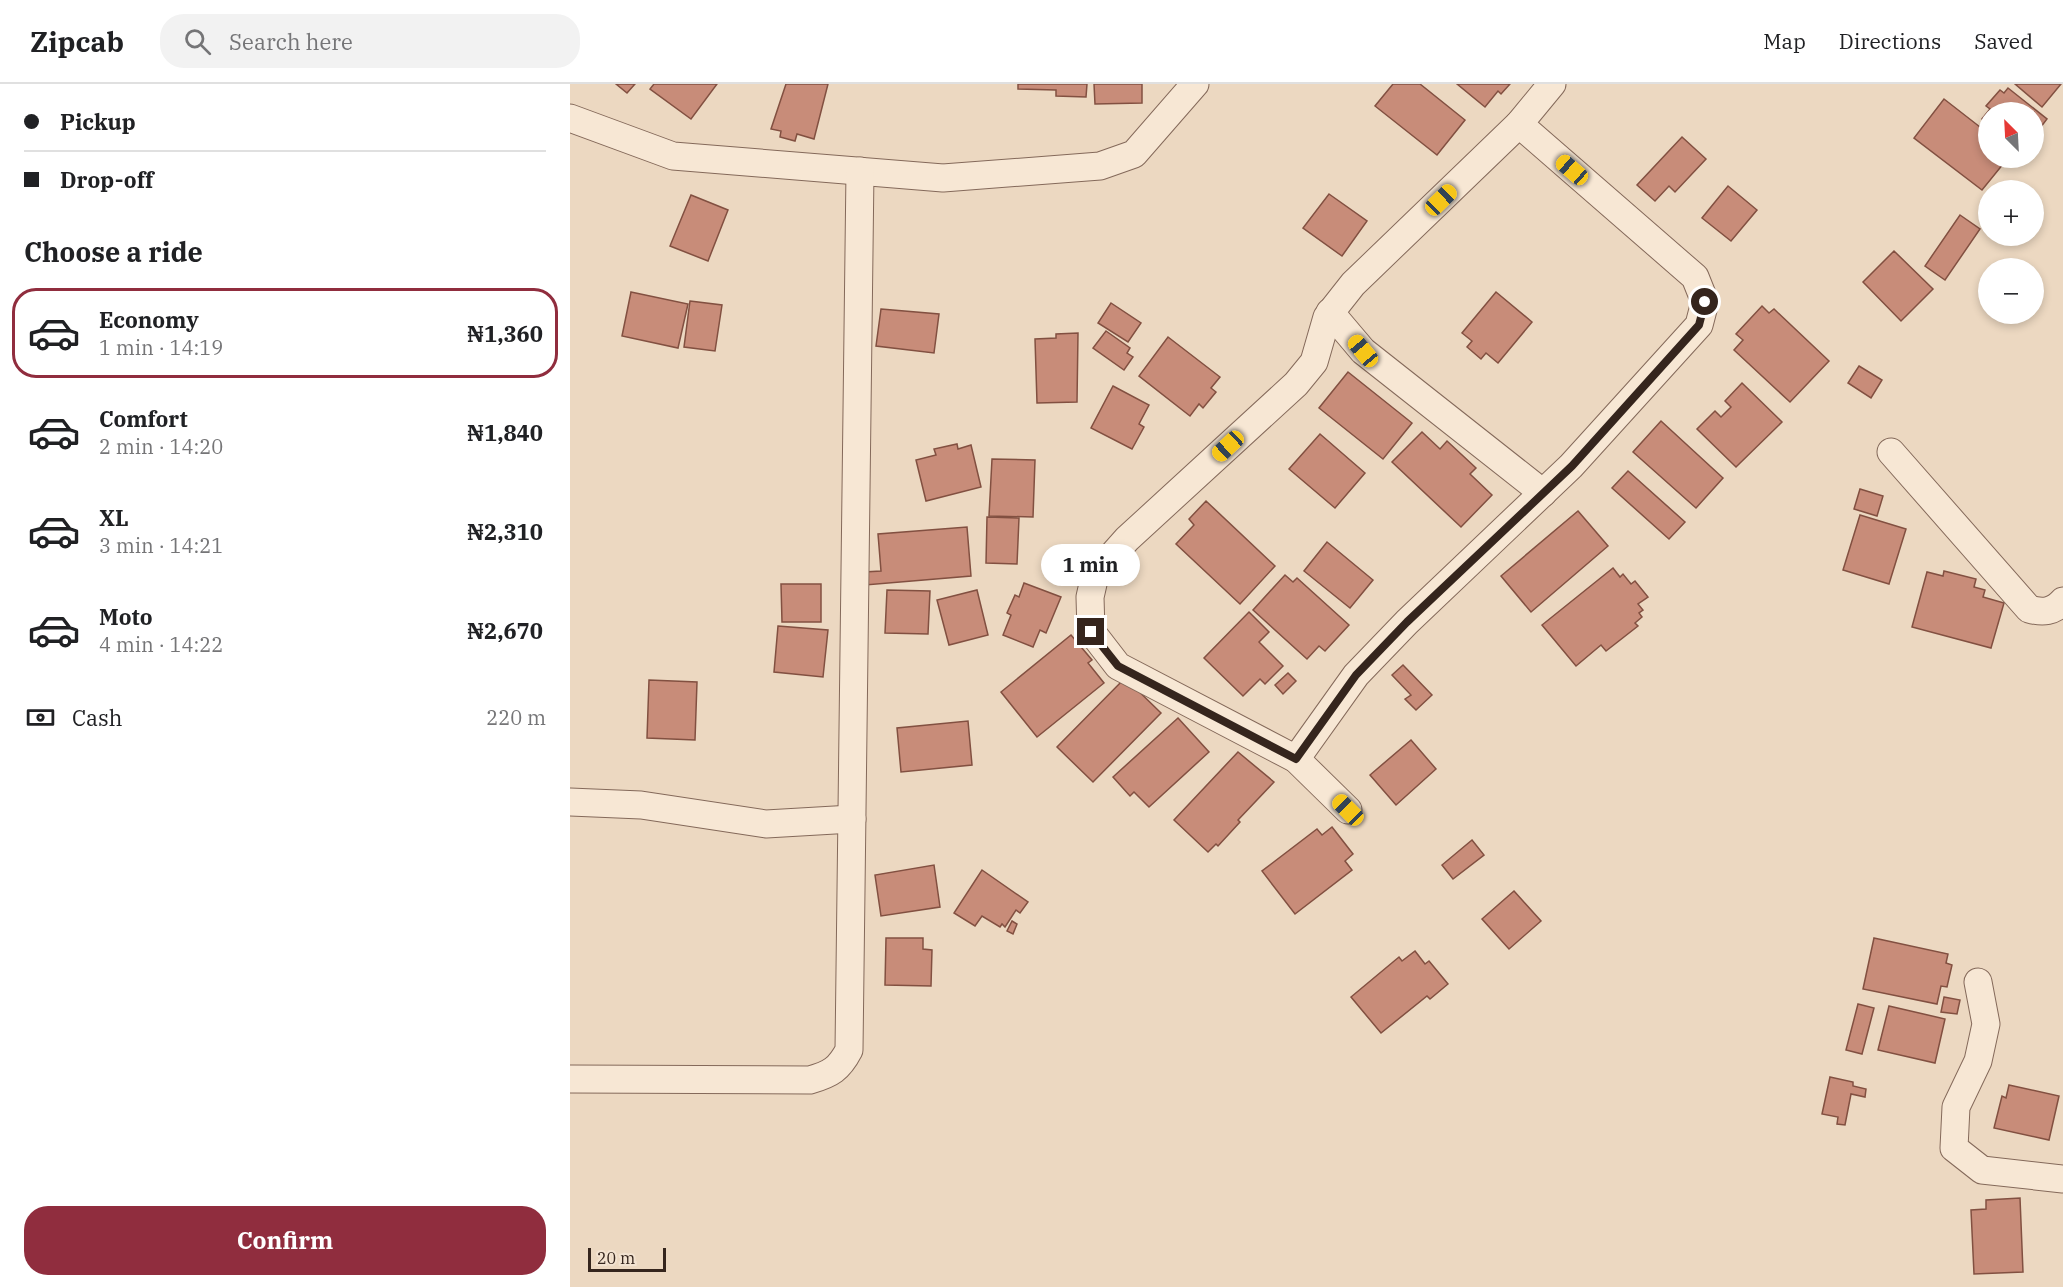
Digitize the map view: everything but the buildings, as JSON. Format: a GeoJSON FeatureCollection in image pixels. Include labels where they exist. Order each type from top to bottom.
{"type":"FeatureCollection","features":[{"type":"Feature","properties":{"kind":"street"},"geometry":{"type":"LineString","coordinates":[[570,118],[673,156],[943,178],[1100,166],[1134,154],[1195,84]]}},
{"type":"Feature","properties":{"kind":"street"},"geometry":{"type":"LineString","coordinates":[[1348,810],[1296,759],[1118,666],[1091,632],[1089,597],[1095,575],[1127,539],[1296,384],[1314,362],[1327,317],[1353,284],[1519,124],[1552,84]]}},
{"type":"Feature","properties":{"kind":"street"},"geometry":{"type":"LineString","coordinates":[[1296,759],[1356,675],[1407,622],[1572,466],[1699,325],[1705,302],[1695,277],[1519,124]]}},
{"type":"Feature","properties":{"kind":"street"},"geometry":{"type":"LineString","coordinates":[[570,1079],[810,1080],[830,1074],[841,1066],[849,1050],[860,171]]}},
{"type":"Feature","properties":{"kind":"street"},"geometry":{"type":"LineString","coordinates":[[1330,312],[1363,351],[1543,493]]}},
{"type":"Feature","properties":{"kind":"street"},"geometry":{"type":"LineString","coordinates":[[1891,452],[2029,609],[2042,612],[2056,608],[2063,601]]}},
{"type":"Feature","properties":{"kind":"street"},"geometry":{"type":"LineString","coordinates":[[570,802],[641,805],[766,824],[852,819]]}},
{"type":"Feature","properties":{"kind":"street"},"geometry":{"type":"LineString","coordinates":[[1978,982],[1986,1024],[1978,1061],[1956,1107],[1954,1148],[1982,1170],[2063,1179]]}},
{"type":"Feature","properties":{"kind":"route"},"geometry":{"type":"LineString","coordinates":[[1091,632],[1118,666],[1296,759],[1356,675],[1407,622],[1572,466],[1699,325],[1705,302]]}}]}
